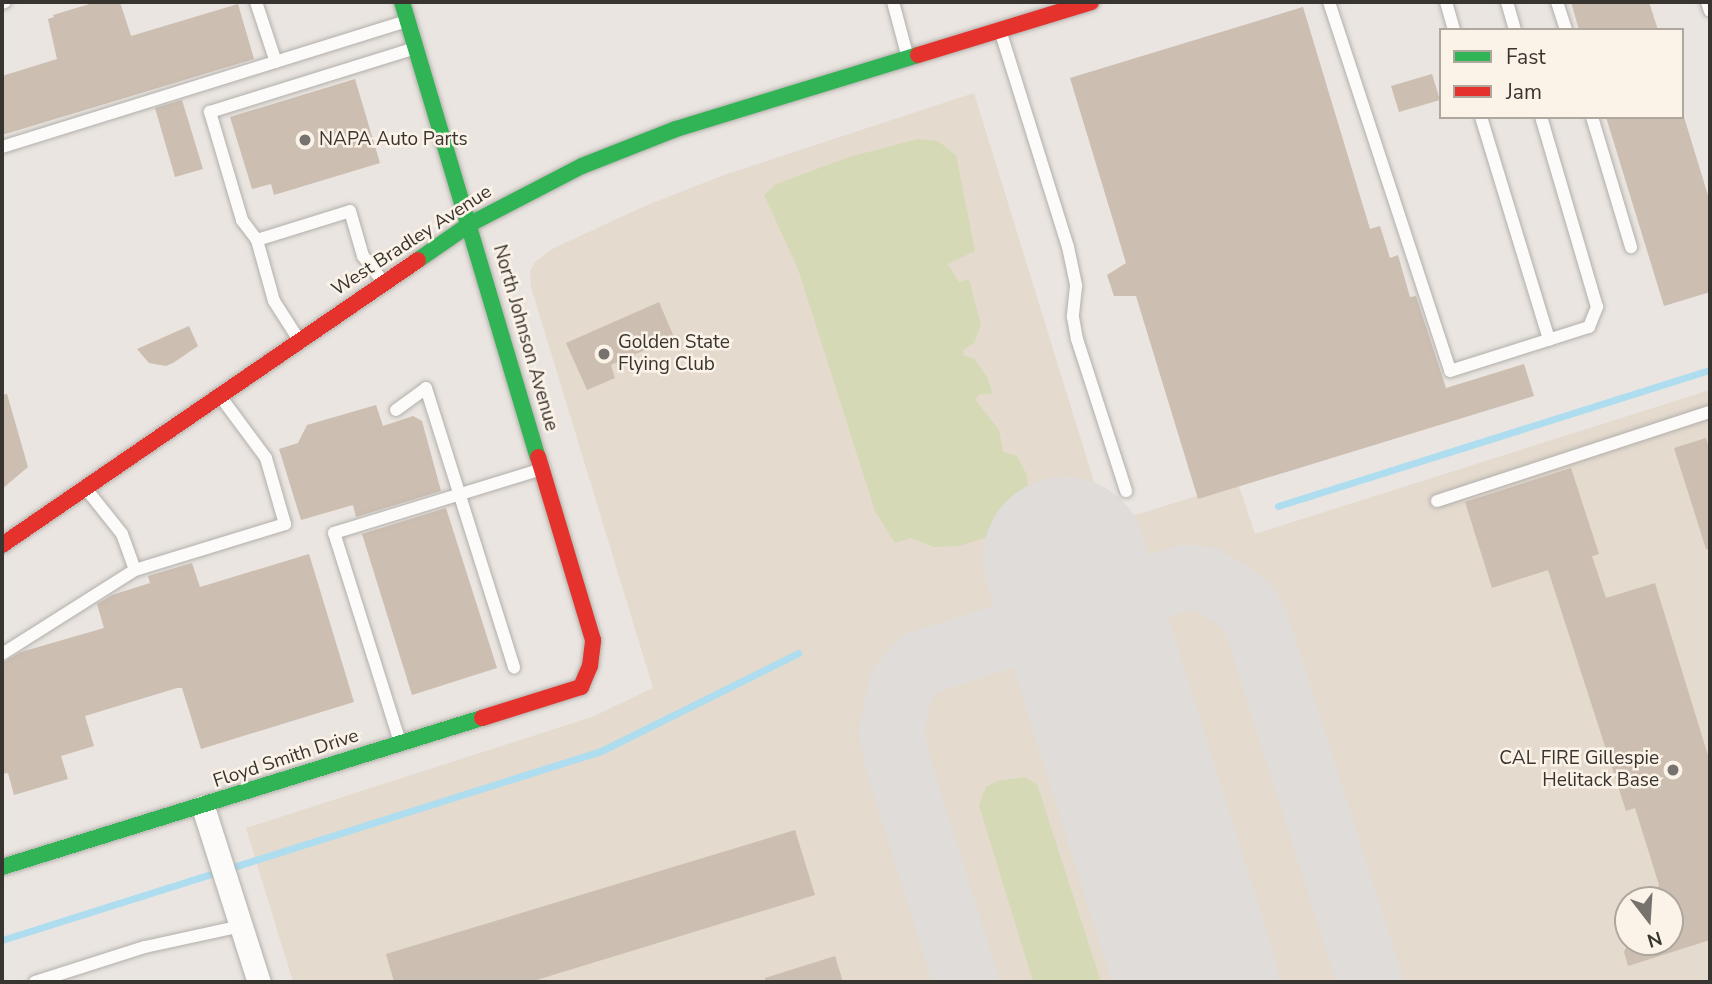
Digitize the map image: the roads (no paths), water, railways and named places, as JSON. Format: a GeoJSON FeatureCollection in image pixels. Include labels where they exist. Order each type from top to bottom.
{"type":"FeatureCollection","features":[{"type":"Feature","properties":{"kind":"main road","name":"North Johnson Avenue"},"geometry":{"type":"LineString","coordinates":[[402,2],[593,640],[590,666],[582,687]]}},
{"type":"Feature","properties":{"kind":"main road","name":"West Bradley Avenue"},"geometry":{"type":"LineString","coordinates":[[2,545],[470,224],[582,166],[676,129],[1091,2]]}},
{"type":"Feature","properties":{"kind":"main road","name":"Floyd Smith Drive"},"geometry":{"type":"LineString","coordinates":[[2,867],[203,807],[582,687]]}},
{"type":"Feature","properties":{"kind":"street"},"geometry":{"type":"LineString","coordinates":[[203,807],[259,982]]}},
{"type":"Feature","properties":{"kind":"lane"},"geometry":{"type":"LineString","coordinates":[[256,2],[276,62]]}},
{"type":"Feature","properties":{"kind":"lane"},"geometry":{"type":"LineString","coordinates":[[893,2],[908,58]]}},
{"type":"Feature","properties":{"kind":"lane"},"geometry":{"type":"LineString","coordinates":[[1329,2],[1450,371],[1589,327],[1597,307],[1542,119]]}},
{"type":"Feature","properties":{"kind":"lane"},"geometry":{"type":"LineString","coordinates":[[1446,2],[1453,28]]}},
{"type":"Feature","properties":{"kind":"lane"},"geometry":{"type":"LineString","coordinates":[[1507,2],[1514,28]]}},
{"type":"Feature","properties":{"kind":"lane"},"geometry":{"type":"LineString","coordinates":[[1557,2],[1565,28]]}},
{"type":"Feature","properties":{"kind":"lane"},"geometry":{"type":"LineString","coordinates":[[1707,2],[1710,11]]}},
{"type":"Feature","properties":{"kind":"lane"},"geometry":{"type":"LineString","coordinates":[[2,147],[408,21]]}},
{"type":"Feature","properties":{"kind":"lane"},"geometry":{"type":"LineString","coordinates":[[1000,30],[1068,247],[1076,286],[1073,317],[1077,339],[1126,491]]}},
{"type":"Feature","properties":{"kind":"lane"},"geometry":{"type":"LineString","coordinates":[[299,340],[274,302],[257,240],[243,220],[210,112],[416,48]]}},
{"type":"Feature","properties":{"kind":"lane"},"geometry":{"type":"LineString","coordinates":[[1482,119],[1549,340]]}},
{"type":"Feature","properties":{"kind":"lane"},"geometry":{"type":"LineString","coordinates":[[1593,119],[1631,247]]}},
{"type":"Feature","properties":{"kind":"lane"},"geometry":{"type":"LineString","coordinates":[[257,240],[350,211],[363,256],[383,283]]}},
{"type":"Feature","properties":{"kind":"lane"},"geometry":{"type":"LineString","coordinates":[[396,410],[426,388],[514,667]]}},
{"type":"Feature","properties":{"kind":"lane"},"geometry":{"type":"LineString","coordinates":[[2,654],[135,570],[285,524],[266,458],[219,395]]}},
{"type":"Feature","properties":{"kind":"lane"},"geometry":{"type":"LineString","coordinates":[[1437,501],[1710,412]]}},
{"type":"Feature","properties":{"kind":"lane"},"geometry":{"type":"LineString","coordinates":[[401,744],[334,533],[542,468]]}},
{"type":"Feature","properties":{"kind":"lane"},"geometry":{"type":"LineString","coordinates":[[85,487],[122,534],[135,570]]}},
{"type":"Feature","properties":{"kind":"lane"},"geometry":{"type":"LineString","coordinates":[[35,982],[238,917]]}},
{"type":"Feature","properties":{"kind":"waterway"},"geometry":{"type":"LineString","coordinates":[[1278,506],[1710,370]]}},
{"type":"Feature","properties":{"kind":"waterway"},"geometry":{"type":"LineString","coordinates":[[2,940],[601,751],[798,653]]}},
{"type":"Feature","properties":{"kind":"place","name":"NAPA Auto Parts"},"geometry":{"type":"Point","coordinates":[305,140]}},
{"type":"Feature","properties":{"kind":"place","name":"Golden State Flying Club"},"geometry":{"type":"Point","coordinates":[604,354]}},
{"type":"Feature","properties":{"kind":"place","name":"CAL FIRE Gillespie Helitack Base"},"geometry":{"type":"Point","coordinates":[1673,770]}}]}
